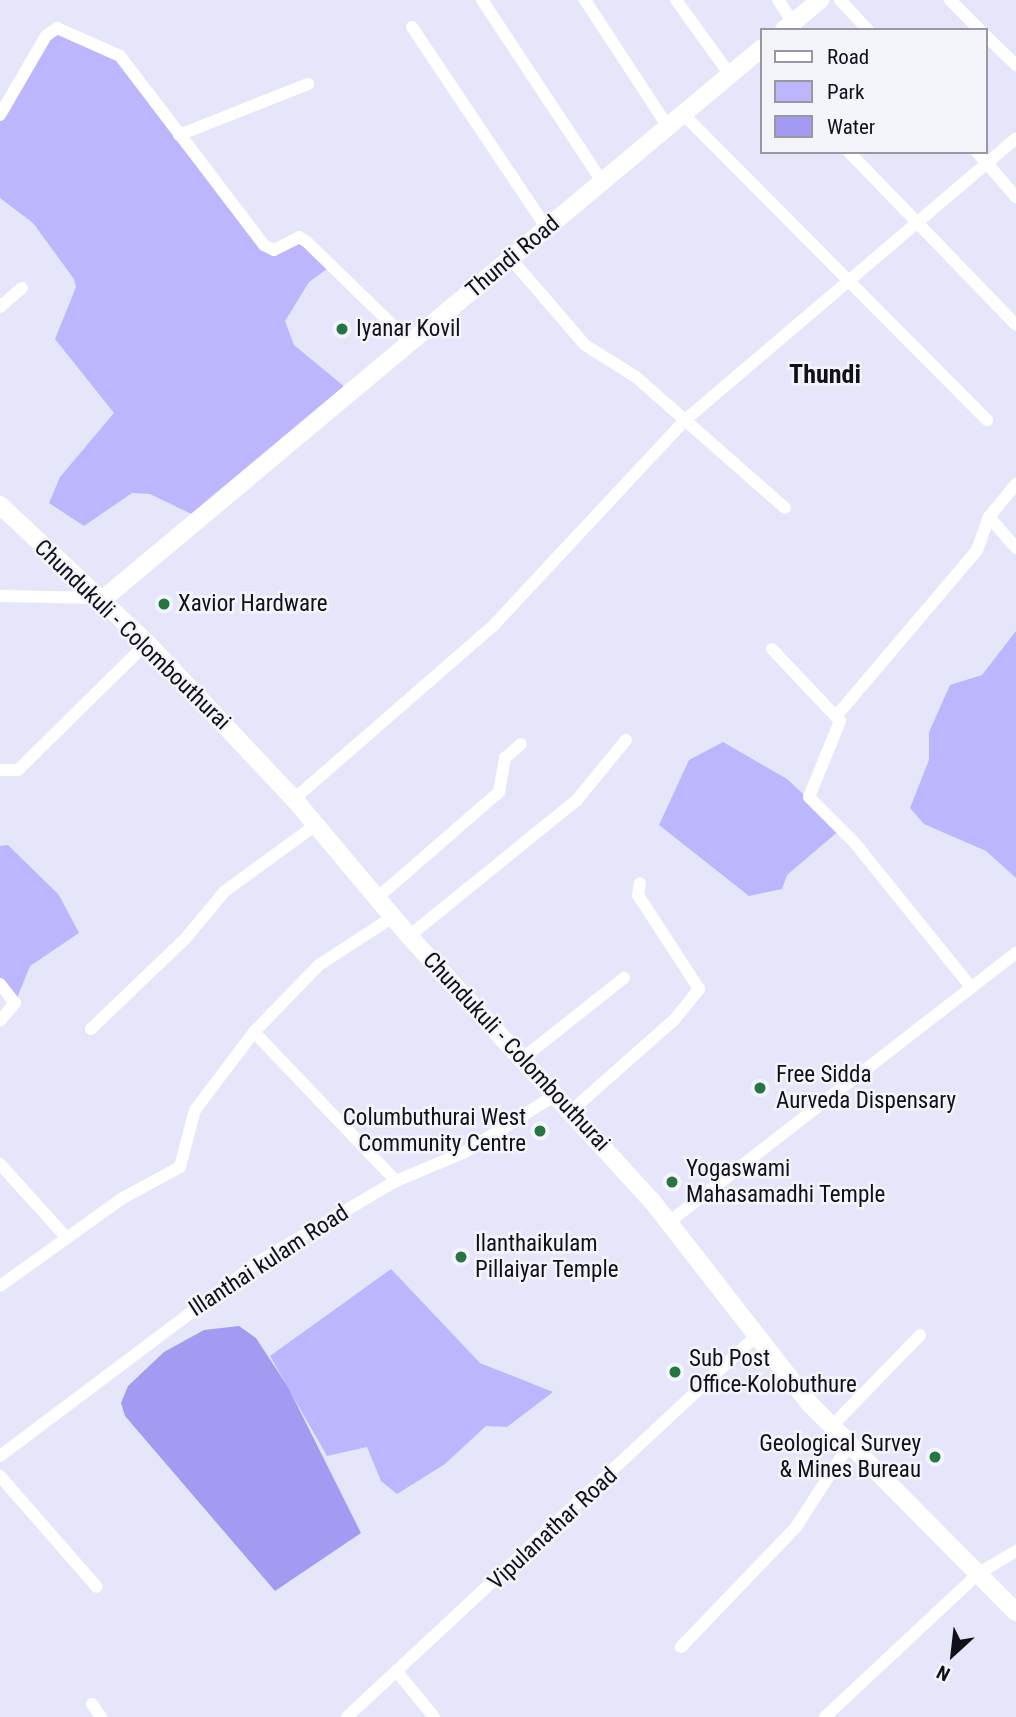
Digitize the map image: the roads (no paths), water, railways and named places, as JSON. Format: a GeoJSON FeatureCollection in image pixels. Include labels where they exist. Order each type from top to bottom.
{"type":"FeatureCollection","features":[{"type":"Feature","properties":{"kind":"main road"},"geometry":{"type":"LineString","coordinates":[[789,26],[820,0]]}},
{"type":"Feature","properties":{"kind":"main road","name":"Thundi Road"},"geometry":{"type":"LineString","coordinates":[[102,599],[602,181],[760,53]]}},
{"type":"Feature","properties":{"kind":"main road","name":"Chundukuli - Colombouthurai"},"geometry":{"type":"LineString","coordinates":[[0,505],[147,643],[294,799],[409,936],[558,1094],[669,1222],[755,1337],[831,1427],[1016,1612]]}},
{"type":"Feature","properties":{"kind":"street"},"geometry":{"type":"LineString","coordinates":[[482,0],[602,181]]}},
{"type":"Feature","properties":{"kind":"street"},"geometry":{"type":"LineString","coordinates":[[585,0],[668,127]]}},
{"type":"Feature","properties":{"kind":"street"},"geometry":{"type":"LineString","coordinates":[[676,0],[730,75]]}},
{"type":"Feature","properties":{"kind":"street"},"geometry":{"type":"LineString","coordinates":[[778,0],[789,26]]}},
{"type":"Feature","properties":{"kind":"street"},"geometry":{"type":"LineString","coordinates":[[840,0],[866,28]]}},
{"type":"Feature","properties":{"kind":"street"},"geometry":{"type":"LineString","coordinates":[[950,0],[978,28]]}},
{"type":"Feature","properties":{"kind":"street"},"geometry":{"type":"LineString","coordinates":[[412,27],[547,229]]}},
{"type":"Feature","properties":{"kind":"street"},"geometry":{"type":"LineString","coordinates":[[0,115],[46,36],[57,28],[120,56],[149,86],[179,135],[264,245],[274,250],[299,237],[307,242],[410,342]]}},
{"type":"Feature","properties":{"kind":"street"},"geometry":{"type":"LineString","coordinates":[[988,38],[1016,65]]}},
{"type":"Feature","properties":{"kind":"street"},"geometry":{"type":"LineString","coordinates":[[179,135],[309,84]]}},
{"type":"Feature","properties":{"kind":"street"},"geometry":{"type":"LineString","coordinates":[[687,118],[987,420]]}},
{"type":"Feature","properties":{"kind":"street"},"geometry":{"type":"LineString","coordinates":[[294,799],[493,626],[684,421],[1016,138]]}},
{"type":"Feature","properties":{"kind":"street"},"geometry":{"type":"LineString","coordinates":[[851,154],[1016,325]]}},
{"type":"Feature","properties":{"kind":"street"},"geometry":{"type":"LineString","coordinates":[[978,154],[985,165],[1016,197]]}},
{"type":"Feature","properties":{"kind":"street"},"geometry":{"type":"LineString","coordinates":[[511,259],[585,345],[636,377],[785,508]]}},
{"type":"Feature","properties":{"kind":"street"},"geometry":{"type":"LineString","coordinates":[[0,307],[22,288]]}},
{"type":"Feature","properties":{"kind":"street"},"geometry":{"type":"LineString","coordinates":[[971,988],[854,842],[809,797],[837,739],[838,714],[977,550],[989,517],[1016,484]]}},
{"type":"Feature","properties":{"kind":"street"},"geometry":{"type":"LineString","coordinates":[[989,517],[1016,548]]}},
{"type":"Feature","properties":{"kind":"street"},"geometry":{"type":"LineString","coordinates":[[0,596],[102,599]]}},
{"type":"Feature","properties":{"kind":"street"},"geometry":{"type":"LineString","coordinates":[[0,770],[18,771],[147,643]]}},
{"type":"Feature","properties":{"kind":"street"},"geometry":{"type":"LineString","coordinates":[[772,649],[838,714]]}},
{"type":"Feature","properties":{"kind":"street"},"geometry":{"type":"LineString","coordinates":[[409,936],[576,801],[626,740]]}},
{"type":"Feature","properties":{"kind":"street"},"geometry":{"type":"LineString","coordinates":[[377,898],[499,792],[505,758],[521,744]]}},
{"type":"Feature","properties":{"kind":"street"},"geometry":{"type":"LineString","coordinates":[[91,1029],[225,891],[316,825]]}},
{"type":"Feature","properties":{"kind":"street"},"geometry":{"type":"LineString","coordinates":[[571,1111],[674,1020],[699,989],[638,895],[639,883]]}},
{"type":"Feature","properties":{"kind":"street"},"geometry":{"type":"LineString","coordinates":[[0,1286],[66,1237],[180,1167],[195,1110],[254,1032],[319,965],[393,917]]}},
{"type":"Feature","properties":{"kind":"street"},"geometry":{"type":"LineString","coordinates":[[669,1222],[1016,953]]}},
{"type":"Feature","properties":{"kind":"street"},"geometry":{"type":"LineString","coordinates":[[523,1058],[624,978]]}},
{"type":"Feature","properties":{"kind":"street"},"geometry":{"type":"LineString","coordinates":[[0,984],[16,1003],[0,1021]]}},
{"type":"Feature","properties":{"kind":"street"},"geometry":{"type":"LineString","coordinates":[[254,1032],[396,1181]]}},
{"type":"Feature","properties":{"kind":"street","name":"Illanthai kulam Road"},"geometry":{"type":"LineString","coordinates":[[0,1456],[260,1261],[396,1181],[465,1152],[558,1094]]}},
{"type":"Feature","properties":{"kind":"street"},"geometry":{"type":"LineString","coordinates":[[0,1164],[66,1237]]}},
{"type":"Feature","properties":{"kind":"street"},"geometry":{"type":"LineString","coordinates":[[831,1427],[920,1335]]}},
{"type":"Feature","properties":{"kind":"street","name":"Vipulanathar Road"},"geometry":{"type":"LineString","coordinates":[[347,1717],[755,1337]]}},
{"type":"Feature","properties":{"kind":"street"},"geometry":{"type":"LineString","coordinates":[[681,1647],[796,1527],[849,1445]]}},
{"type":"Feature","properties":{"kind":"street"},"geometry":{"type":"LineString","coordinates":[[0,1476],[97,1587]]}},
{"type":"Feature","properties":{"kind":"street"},"geometry":{"type":"LineString","coordinates":[[825,1717],[979,1573],[1016,1551]]}},
{"type":"Feature","properties":{"kind":"street"},"geometry":{"type":"LineString","coordinates":[[398,1672],[434,1717]]}},
{"type":"Feature","properties":{"kind":"street"},"geometry":{"type":"LineString","coordinates":[[92,1704],[101,1717]]}},
{"type":"Feature","properties":{"kind":"water"},"geometry":{"type":"Polygon","coordinates":[[[239,1326],[256,1338],[288,1387],[361,1533],[275,1591],[125,1416],[121,1403],[128,1386],[164,1352],[204,1330],[239,1326]]]}},
{"type":"Feature","properties":{"kind":"place","name":"Iyanar Kovil"},"geometry":{"type":"Point","coordinates":[342,329]}},
{"type":"Feature","properties":{"kind":"place","name":"Xavior Hardware"},"geometry":{"type":"Point","coordinates":[164,604]}},
{"type":"Feature","properties":{"kind":"place","name":"Free Sidda Aurveda Dispensary"},"geometry":{"type":"Point","coordinates":[760,1088]}},
{"type":"Feature","properties":{"kind":"place","name":"Columbuthurai West Community Centre"},"geometry":{"type":"Point","coordinates":[540,1131]}},
{"type":"Feature","properties":{"kind":"place","name":"Yogaswami Mahasamadhi Temple"},"geometry":{"type":"Point","coordinates":[672,1182]}},
{"type":"Feature","properties":{"kind":"place","name":"Ilanthaikulam Pillaiyar Temple"},"geometry":{"type":"Point","coordinates":[461,1257]}},
{"type":"Feature","properties":{"kind":"place","name":"Sub Post Office-Kolobuthure"},"geometry":{"type":"Point","coordinates":[675,1372]}},
{"type":"Feature","properties":{"kind":"place","name":"Geological Survey & Mines Bureau"},"geometry":{"type":"Point","coordinates":[935,1457]}},
{"type":"Feature","properties":{"kind":"district","name":"Thundi"},"geometry":{"type":"Point","coordinates":[825,375]}}]}
